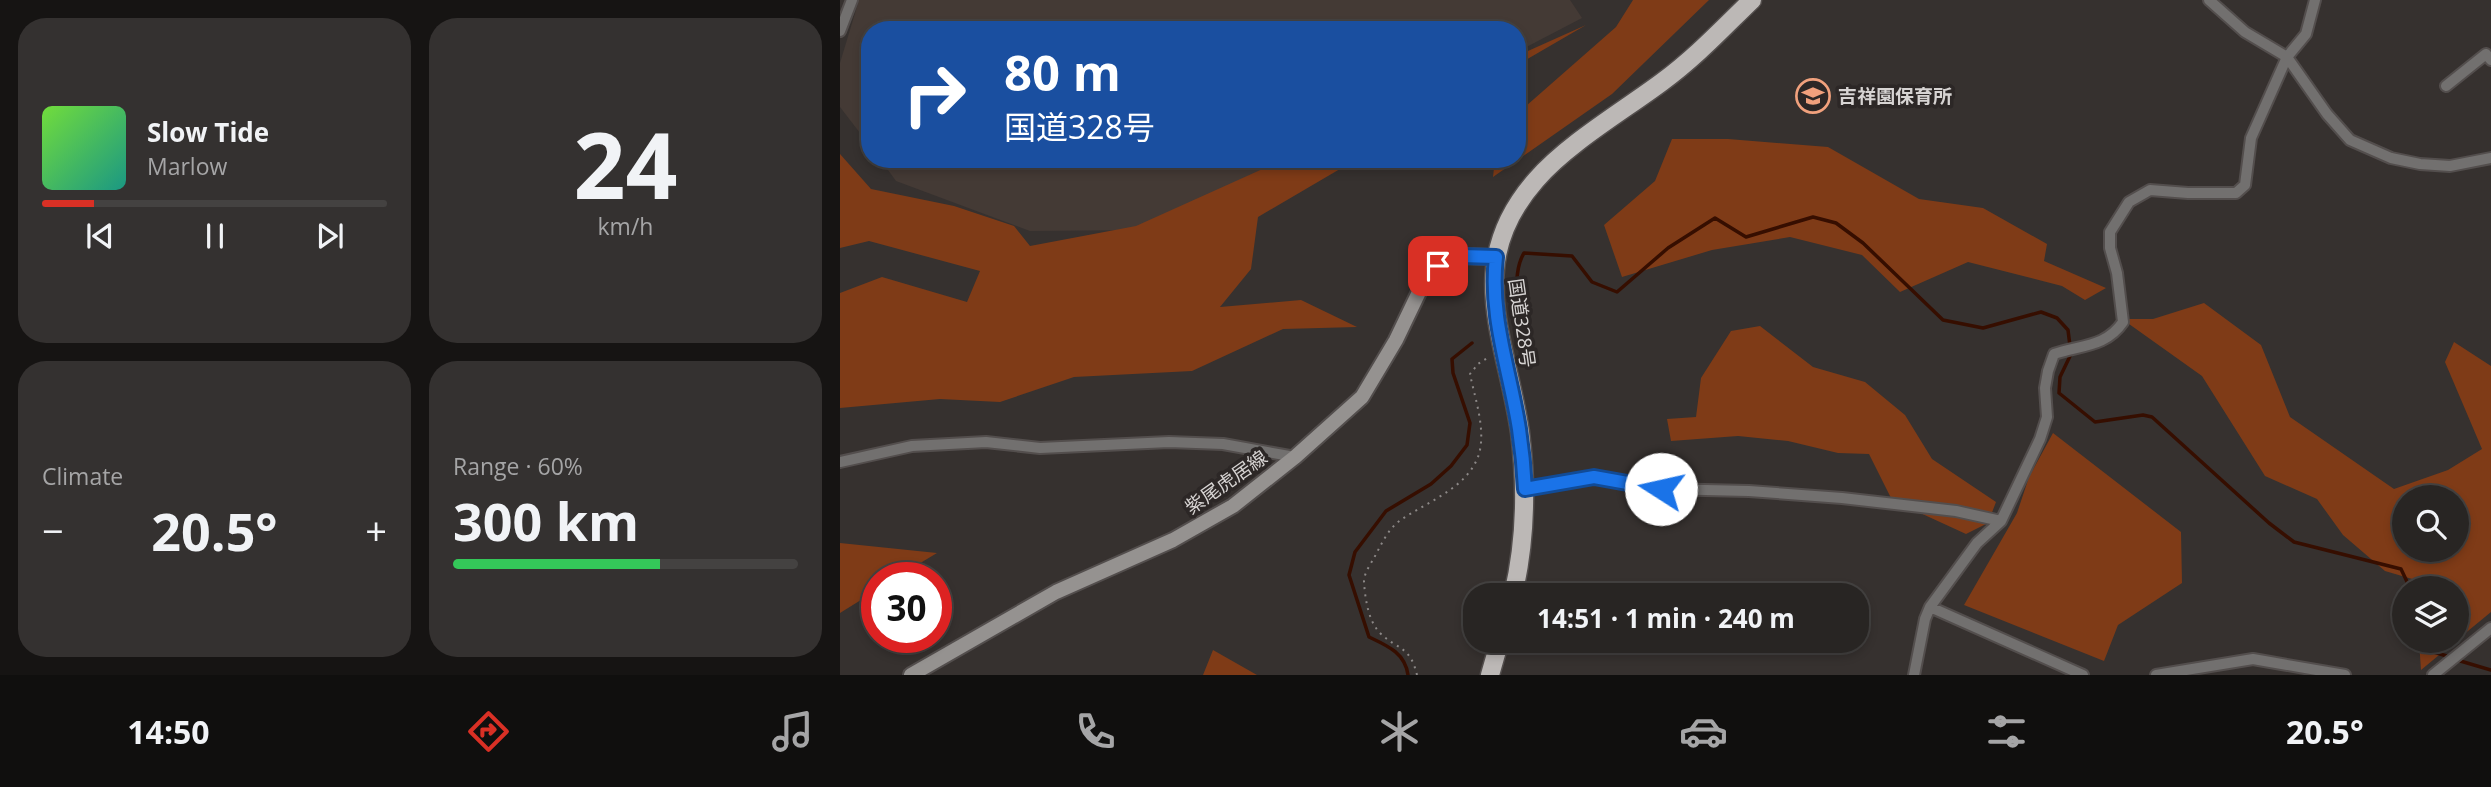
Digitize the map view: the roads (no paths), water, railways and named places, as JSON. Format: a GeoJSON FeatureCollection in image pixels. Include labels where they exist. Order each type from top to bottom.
{"type":"FeatureCollection","features":[{"type":"Feature","properties":{"kind":"highway","name":"国道328号"},"geometry":{"type":"LineString","coordinates":[[1516,583],[1522,552],[1525,489],[1519,428],[1502,350],[1493,283],[1503,231],[1517,204],[1556,161],[1665,80],[1752,0]]}},
{"type":"Feature","properties":{"kind":"highway"},"geometry":{"type":"LineString","coordinates":[[1490,675],[1496,653]]}},
{"type":"Feature","properties":{"kind":"main road","name":"紫尾虎居線"},"geometry":{"type":"LineString","coordinates":[[911,675],[1055,592],[1173,540],[1233,506],[1295,457],[1362,397],[1396,340],[1420,290],[1438,266],[1461,256],[1496,257]]}},
{"type":"Feature","properties":{"kind":"street"},"geometry":{"type":"LineString","coordinates":[[840,31],[852,0]]}},
{"type":"Feature","properties":{"kind":"street"},"geometry":{"type":"LineString","coordinates":[[2209,0],[2245,32],[2287,57],[2327,114],[2350,140],[2391,158],[2420,164],[2450,166],[2491,159]]}},
{"type":"Feature","properties":{"kind":"street"},"geometry":{"type":"LineString","coordinates":[[1914,675],[1925,619],[1930,607],[1977,544],[2001,521],[2040,439],[2047,417],[2045,388],[2054,354],[2095,344],[2114,335],[2123,323],[2117,273],[2110,248],[2110,232],[2129,202],[2150,190],[2236,193],[2245,186],[2251,138],[2287,57],[2306,34],[2315,0]]}},
{"type":"Feature","properties":{"kind":"street"},"geometry":{"type":"LineString","coordinates":[[2446,86],[2486,54],[2491,60]]}},
{"type":"Feature","properties":{"kind":"street"},"geometry":{"type":"LineString","coordinates":[[840,462],[912,446],[986,442],[1040,448],[1169,442],[1223,443],[1295,457]]}},
{"type":"Feature","properties":{"kind":"street"},"geometry":{"type":"LineString","coordinates":[[1525,489],[1594,477],[1661,489],[1749,491],[1842,498],[1956,511],[2001,521]]}},
{"type":"Feature","properties":{"kind":"street"},"geometry":{"type":"LineString","coordinates":[[1930,607],[2083,675]]}},
{"type":"Feature","properties":{"kind":"street"},"geometry":{"type":"LineString","coordinates":[[2432,675],[2491,628]]}},
{"type":"Feature","properties":{"kind":"street"},"geometry":{"type":"LineString","coordinates":[[2156,675],[2253,659],[2345,675]]}},
{"type":"Feature","properties":{"kind":"waterway"},"geometry":{"type":"LineString","coordinates":[[1515,320],[1517,277],[1524,253],[1572,256],[1592,282],[1617,292],[1668,248],[1715,218],[1746,237],[1813,217],[1836,223],[1863,243],[1943,320],[1983,328],[2041,312],[2057,318],[2068,330],[2071,354],[2060,377],[2059,393],[2095,422],[2143,415],[2152,417],[2269,523],[2294,542],[2401,569],[2404,576]]}},
{"type":"Feature","properties":{"kind":"waterway"},"geometry":{"type":"LineString","coordinates":[[1408,675],[1399,656],[1389,647],[1369,637],[1349,575],[1355,552],[1386,511],[1431,484],[1451,466],[1467,445],[1470,423],[1453,373],[1452,359],[1472,343]]}},
{"type":"Feature","properties":{"kind":"waterway"},"geometry":{"type":"LineString","coordinates":[[2437,653],[2450,657]]}},
{"type":"Feature","properties":{"kind":"waterway"},"geometry":{"type":"LineString","coordinates":[[2457,660],[2491,670]]}},
{"type":"Feature","properties":{"kind":"place","name":"吉祥園保育所"},"geometry":{"type":"Point","coordinates":[1813,96]}}]}
